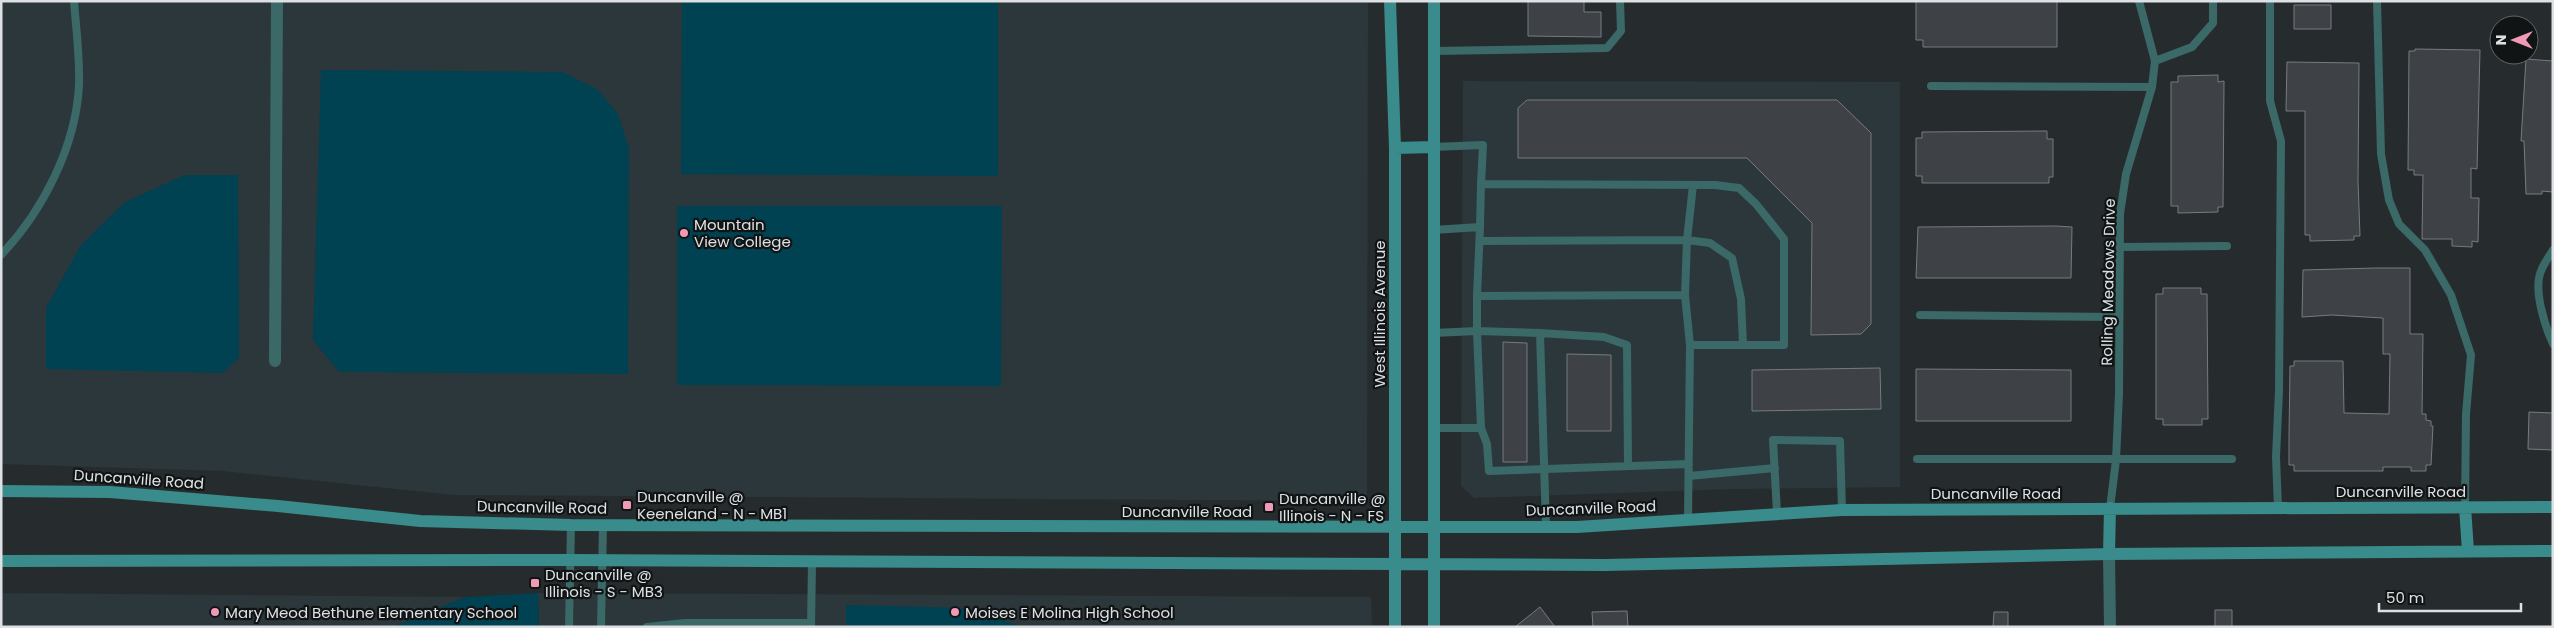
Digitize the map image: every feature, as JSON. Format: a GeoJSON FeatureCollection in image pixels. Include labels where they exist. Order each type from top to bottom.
{"type":"FeatureCollection","features":[{"type":"Feature","properties":{"kind":"main road","name":"West Illinois Avenue"},"geometry":{"type":"LineString","coordinates":[[1390,1],[1395,148],[1395,627]]}},
{"type":"Feature","properties":{"kind":"main road"},"geometry":{"type":"LineString","coordinates":[[1434,1],[1432,528],[1434,627]]}},
{"type":"Feature","properties":{"kind":"main road"},"geometry":{"type":"LineString","coordinates":[[1395,148],[1433,147]]}},
{"type":"Feature","properties":{"kind":"main road","name":"Duncanville Road"},"geometry":{"type":"LineString","coordinates":[[1,491],[110,492],[278,506],[420,521],[571,525],[1546,527],[1842,510],[2553,507]]}},
{"type":"Feature","properties":{"kind":"main road"},"geometry":{"type":"LineString","coordinates":[[2465,507],[2468,551]]}},
{"type":"Feature","properties":{"kind":"main road"},"geometry":{"type":"LineString","coordinates":[[2109,554],[2110,508]]}},
{"type":"Feature","properties":{"kind":"main road"},"geometry":{"type":"LineString","coordinates":[[1,561],[569,560],[1432,566],[1614,565],[2109,554],[2553,551]]}},
{"type":"Feature","properties":{"kind":"street"},"geometry":{"type":"LineString","coordinates":[[275,362],[277,1]]}},
{"type":"Feature","properties":{"kind":"street"},"geometry":{"type":"LineString","coordinates":[[2109,554],[2110,627]]}},
{"type":"Feature","properties":{"kind":"lane"},"geometry":{"type":"LineString","coordinates":[[1,255],[17,238],[42,200],[72,129],[79,84],[74,1]]}},
{"type":"Feature","properties":{"kind":"lane"},"geometry":{"type":"LineString","coordinates":[[1434,51],[1607,48],[1621,31],[1620,1]]}},
{"type":"Feature","properties":{"kind":"lane","name":"Rolling Meadows Drive"},"geometry":{"type":"LineString","coordinates":[[2110,508],[2116,460],[2120,394],[2120,214],[2126,174],[2152,87],[2155,61],[2139,1]]}},
{"type":"Feature","properties":{"kind":"lane"},"geometry":{"type":"LineString","coordinates":[[2155,61],[2192,47],[2213,23],[2213,1]]}},
{"type":"Feature","properties":{"kind":"lane"},"geometry":{"type":"LineString","coordinates":[[2270,1],[2270,101],[2281,141],[2279,391],[2276,457],[2278,508]]}},
{"type":"Feature","properties":{"kind":"lane"},"geometry":{"type":"LineString","coordinates":[[2377,1],[2381,154],[2390,200],[2399,224],[2425,250],[2447,287],[2463,325],[2472,355],[2466,414],[2465,507]]}},
{"type":"Feature","properties":{"kind":"lane"},"geometry":{"type":"LineString","coordinates":[[1931,86],[2152,87]]}},
{"type":"Feature","properties":{"kind":"lane"},"geometry":{"type":"LineString","coordinates":[[1433,147],[1483,145],[1477,332],[1481,428],[1487,444],[1489,471],[1689,464]]}},
{"type":"Feature","properties":{"kind":"lane"},"geometry":{"type":"LineString","coordinates":[[1481,184],[1693,185],[1739,188],[1756,204],[1784,240],[1784,345],[1690,345]]}},
{"type":"Feature","properties":{"kind":"lane"},"geometry":{"type":"LineString","coordinates":[[1688,520],[1690,345],[1685,295],[1686,240],[1693,185]]}},
{"type":"Feature","properties":{"kind":"lane"},"geometry":{"type":"LineString","coordinates":[[1433,230],[1480,227]]}},
{"type":"Feature","properties":{"kind":"lane"},"geometry":{"type":"LineString","coordinates":[[1480,241],[1686,240],[1710,243],[1732,258],[1741,299],[1743,345]]}},
{"type":"Feature","properties":{"kind":"lane"},"geometry":{"type":"LineString","coordinates":[[2120,247],[2227,246]]}},
{"type":"Feature","properties":{"kind":"lane"},"geometry":{"type":"LineString","coordinates":[[2553,250],[2540,272],[2540,298],[2544,323],[2553,344]]}},
{"type":"Feature","properties":{"kind":"lane"},"geometry":{"type":"LineString","coordinates":[[1477,296],[1685,295]]}},
{"type":"Feature","properties":{"kind":"lane"},"geometry":{"type":"LineString","coordinates":[[1920,315],[2120,317]]}},
{"type":"Feature","properties":{"kind":"lane"},"geometry":{"type":"LineString","coordinates":[[1433,333],[1540,333],[1604,336],[1627,345],[1628,466]]}},
{"type":"Feature","properties":{"kind":"lane"},"geometry":{"type":"LineString","coordinates":[[1540,333],[1546,527]]}},
{"type":"Feature","properties":{"kind":"lane"},"geometry":{"type":"LineString","coordinates":[[1433,428],[1481,428]]}},
{"type":"Feature","properties":{"kind":"lane"},"geometry":{"type":"LineString","coordinates":[[1777,513],[1773,440],[1840,441],[1842,510]]}},
{"type":"Feature","properties":{"kind":"lane"},"geometry":{"type":"LineString","coordinates":[[1917,459],[2116,460],[2232,458]]}},
{"type":"Feature","properties":{"kind":"lane"},"geometry":{"type":"LineString","coordinates":[[1689,476],[1775,468]]}},
{"type":"Feature","properties":{"kind":"lane"},"geometry":{"type":"LineString","coordinates":[[569,627],[571,525]]}},
{"type":"Feature","properties":{"kind":"lane"},"geometry":{"type":"LineString","coordinates":[[602,627],[603,525]]}},
{"type":"Feature","properties":{"kind":"lane"},"geometry":{"type":"LineString","coordinates":[[647,627],[685,623],[811,625],[812,562]]}},
{"type":"Feature","properties":{"kind":"shaded area","name":"Mountain View College"},"geometry":{"type":"Polygon","coordinates":[[[1,1],[1368,1],[1367,501],[454,495],[223,471],[1,464],[1,1]]]}},
{"type":"Feature","properties":{"kind":"shaded area"},"geometry":{"type":"Polygon","coordinates":[[[682,1],[998,1],[998,176],[681,174],[682,1]]]}},
{"type":"Feature","properties":{"kind":"shaded area"},"geometry":{"type":"Polygon","coordinates":[[[321,70],[562,72],[597,89],[618,114],[629,148],[628,374],[339,372],[313,340],[321,70]]]}},
{"type":"Feature","properties":{"kind":"shaded area"},"geometry":{"type":"Polygon","coordinates":[[[1463,81],[1900,82],[1900,487],[1733,489],[1474,498],[1461,486],[1463,81]]]}},
{"type":"Feature","properties":{"kind":"shaded area"},"geometry":{"type":"Polygon","coordinates":[[[185,175],[238,175],[239,358],[223,373],[46,369],[46,308],[81,245],[125,202],[185,175]]]}},
{"type":"Feature","properties":{"kind":"shaded area"},"geometry":{"type":"Polygon","coordinates":[[[677,206],[1002,206],[1001,386],[677,385],[677,206]]]}},
{"type":"Feature","properties":{"kind":"shaded area","name":"Mary Meod Bethune Elementary School"},"geometry":{"type":"Polygon","coordinates":[[[1,593],[465,597],[393,627],[1,627],[1,593]]]}},
{"type":"Feature","properties":{"kind":"shaded area","name":"Moises E Molina High School"},"geometry":{"type":"Polygon","coordinates":[[[538,593],[1371,597],[1372,627],[539,627],[538,593]]]}},
{"type":"Feature","properties":{"kind":"shaded area"},"geometry":{"type":"Polygon","coordinates":[[[538,593],[539,627],[393,627],[465,597],[538,593]]]}},
{"type":"Feature","properties":{"kind":"shaded area"},"geometry":{"type":"Polygon","coordinates":[[[846,605],[967,608],[1022,627],[846,627],[846,605]]]}},
{"type":"Feature","properties":{"kind":"building"},"geometry":{"type":"Polygon","coordinates":[[[1528,1],[1584,1],[1584,12],[1601,12],[1601,37],[1528,36],[1528,1]]]}},
{"type":"Feature","properties":{"kind":"building"},"geometry":{"type":"Polygon","coordinates":[[[1916,1],[2057,1],[2057,47],[1923,47],[1923,40],[1916,40],[1916,1]]]}},
{"type":"Feature","properties":{"kind":"building"},"geometry":{"type":"Polygon","coordinates":[[[2294,5],[2331,5],[2331,29],[2294,29],[2294,5]]]}},
{"type":"Feature","properties":{"kind":"building"},"geometry":{"type":"Polygon","coordinates":[[[2415,49],[2480,50],[2477,169],[2471,168],[2471,198],[2479,198],[2478,242],[2472,241],[2472,247],[2452,246],[2452,239],[2422,239],[2423,175],[2414,175],[2414,170],[2408,170],[2409,51],[2415,51],[2415,49]]]}},
{"type":"Feature","properties":{"kind":"building"},"geometry":{"type":"Polygon","coordinates":[[[2539,60],[2553,61],[2553,192],[2542,191],[2542,194],[2526,194],[2524,141],[2521,141],[2526,65],[2539,65],[2539,60]]]}},
{"type":"Feature","properties":{"kind":"building"},"geometry":{"type":"Polygon","coordinates":[[[2287,62],[2359,63],[2358,181],[2360,236],[2354,236],[2354,240],[2310,241],[2310,235],[2305,235],[2305,111],[2286,111],[2287,62]]]}},
{"type":"Feature","properties":{"kind":"building"},"geometry":{"type":"Polygon","coordinates":[[[2218,75],[2218,82],[2224,81],[2223,207],[2218,207],[2218,212],[2178,213],[2178,206],[2171,206],[2171,82],[2178,82],[2178,76],[2218,75]]]}},
{"type":"Feature","properties":{"kind":"building"},"geometry":{"type":"Polygon","coordinates":[[[1527,100],[1837,100],[1871,133],[1871,324],[1861,334],[1811,335],[1812,223],[1747,158],[1518,158],[1518,108],[1527,100]]]}},
{"type":"Feature","properties":{"kind":"building"},"geometry":{"type":"Polygon","coordinates":[[[2047,131],[2047,139],[2053,139],[2053,177],[2049,177],[2049,183],[1922,183],[1922,176],[1916,176],[1916,138],[1922,138],[1922,132],[2047,131]]]}},
{"type":"Feature","properties":{"kind":"building"},"geometry":{"type":"Polygon","coordinates":[[[1918,227],[2072,227],[2071,278],[1916,278],[1918,227]]]}},
{"type":"Feature","properties":{"kind":"building"},"geometry":{"type":"Polygon","coordinates":[[[2410,268],[2410,334],[2423,334],[2422,414],[2426,414],[2426,420],[2431,421],[2431,426],[2433,426],[2431,465],[2426,465],[2426,471],[2411,471],[2411,467],[2383,467],[2383,471],[2294,471],[2294,465],[2289,465],[2289,437],[2290,366],[2294,366],[2294,361],[2343,361],[2344,413],[2389,414],[2390,354],[2383,354],[2383,318],[2332,315],[2302,317],[2303,270],[2410,268]]]}},
{"type":"Feature","properties":{"kind":"building"},"geometry":{"type":"Polygon","coordinates":[[[2163,288],[2201,288],[2201,294],[2207,294],[2208,419],[2202,419],[2202,425],[2163,425],[2163,419],[2156,419],[2156,294],[2163,294],[2163,288]]]}},
{"type":"Feature","properties":{"kind":"building"},"geometry":{"type":"Polygon","coordinates":[[[1503,342],[1527,343],[1527,462],[1503,462],[1503,342]]]}},
{"type":"Feature","properties":{"kind":"building"},"geometry":{"type":"Polygon","coordinates":[[[1567,354],[1611,355],[1611,431],[1567,431],[1567,354]]]}},
{"type":"Feature","properties":{"kind":"building"},"geometry":{"type":"Polygon","coordinates":[[[1880,368],[1881,409],[1752,411],[1752,370],[1880,368]]]}},
{"type":"Feature","properties":{"kind":"building"},"geometry":{"type":"Polygon","coordinates":[[[1916,369],[2071,370],[2071,421],[1916,421],[1916,369]]]}},
{"type":"Feature","properties":{"kind":"building"},"geometry":{"type":"Polygon","coordinates":[[[2529,412],[2553,413],[2553,450],[2528,449],[2529,412]]]}},
{"type":"Feature","properties":{"kind":"building"},"geometry":{"type":"Polygon","coordinates":[[[1540,607],[1555,627],[1515,627],[1540,607]]]}},
{"type":"Feature","properties":{"kind":"building"},"geometry":{"type":"Polygon","coordinates":[[[2215,610],[2232,610],[2232,627],[2215,627],[2215,610]]]}},
{"type":"Feature","properties":{"kind":"building"},"geometry":{"type":"Polygon","coordinates":[[[1627,611],[1628,627],[1593,627],[1592,612],[1627,611]]]}},
{"type":"Feature","properties":{"kind":"building"},"geometry":{"type":"Polygon","coordinates":[[[1994,612],[2008,612],[2008,627],[1993,627],[1994,612]]]}},
{"type":"Feature","properties":{"kind":"place","name":"Mountain View College"},"geometry":{"type":"Point","coordinates":[684,233]}},
{"type":"Feature","properties":{"kind":"place","name":"Duncanville @ Keeneland - N - MB1"},"geometry":{"type":"Point","coordinates":[627,505]}},
{"type":"Feature","properties":{"kind":"place","name":"Duncanville @ Illinois - N - FS"},"geometry":{"type":"Point","coordinates":[1269,507]}},
{"type":"Feature","properties":{"kind":"place","name":"Duncanville @ Illinois - S - MB3"},"geometry":{"type":"Point","coordinates":[535,583]}},
{"type":"Feature","properties":{"kind":"place","name":"Mary Meod Bethune Elementary School"},"geometry":{"type":"Point","coordinates":[215,612]}},
{"type":"Feature","properties":{"kind":"place","name":"Moises E Molina High School"},"geometry":{"type":"Point","coordinates":[955,612]}}]}
